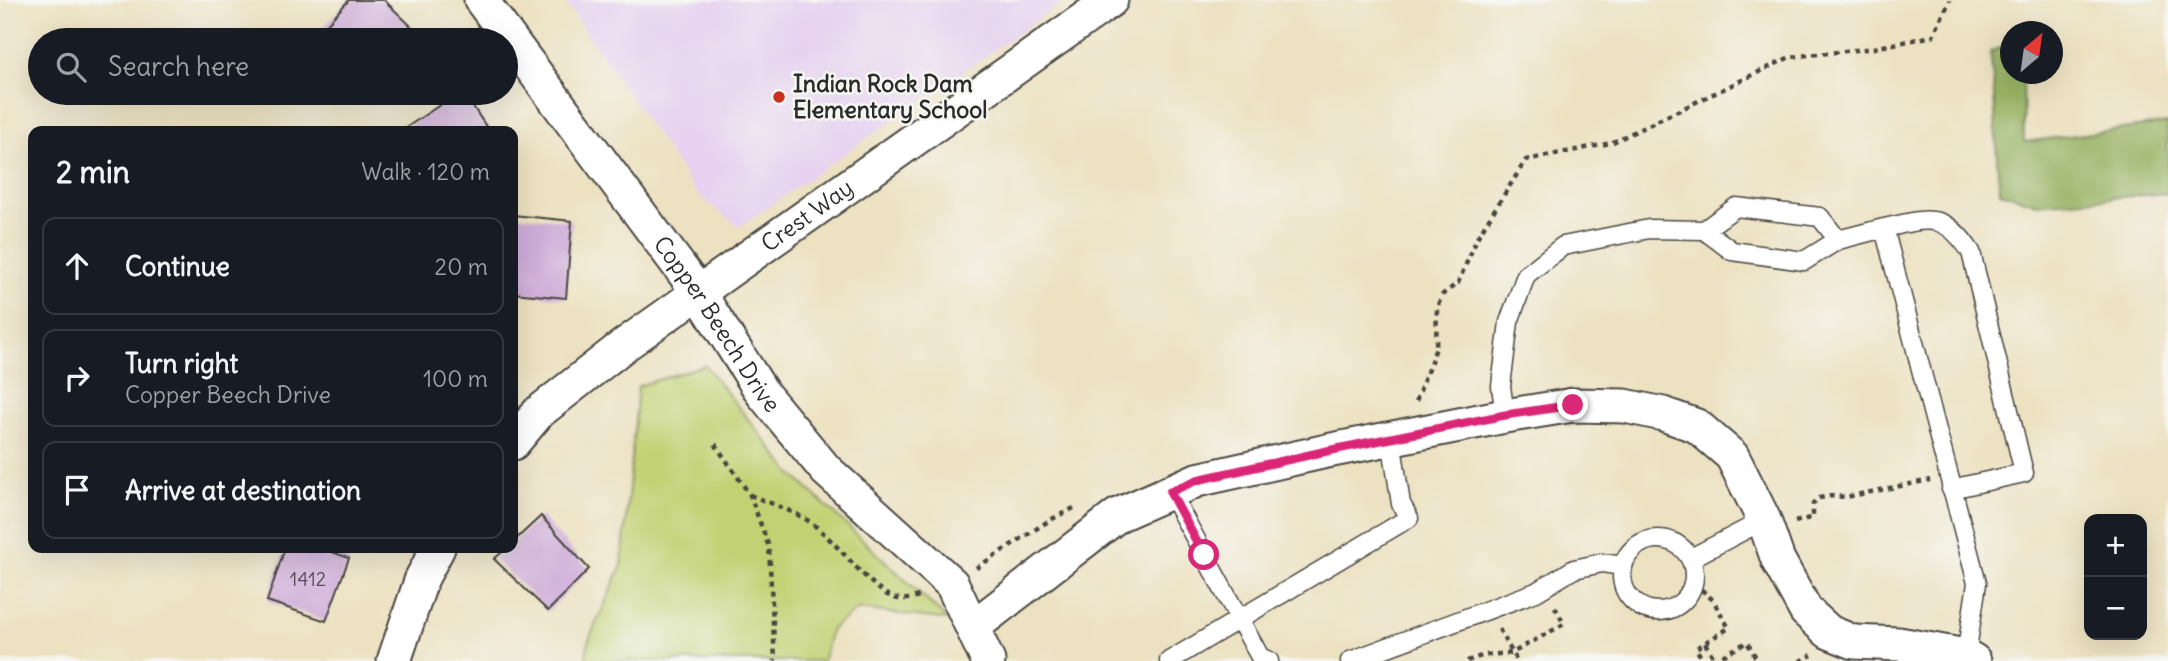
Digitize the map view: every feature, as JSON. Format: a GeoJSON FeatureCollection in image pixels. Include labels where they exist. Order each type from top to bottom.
{"type":"FeatureCollection","features":[{"type":"Feature","properties":{"kind":"street","name":"Copper Beech Drive"},"geometry":{"type":"LineString","coordinates":[[481,0],[502,28]]}},
{"type":"Feature","properties":{"kind":"street","name":"Crest Way"},"geometry":{"type":"LineString","coordinates":[[518,437],[539,412],[623,346],[1111,0]]}},
{"type":"Feature","properties":{"kind":"street","name":"Copper Beech Drive"},"geometry":{"type":"LineString","coordinates":[[518,50],[699,293],[763,394],[826,470],[952,584],[988,661]]}},
{"type":"Feature","properties":{"kind":"street"},"geometry":{"type":"LineString","coordinates":[[973,627],[1118,515],[1197,480],[1505,415],[1573,405],[1625,406],[1663,414],[1697,426],[1732,456],[1766,525],[1778,560],[1806,611],[1829,632],[1854,642],[1899,644],[1970,658]]}},
{"type":"Feature","properties":{"kind":"street"},"geometry":{"type":"LineString","coordinates":[[394,661],[422,578],[435,553]]}},
{"type":"Feature","properties":{"kind":"lane"},"geometry":{"type":"LineString","coordinates":[[1704,230],[1736,207],[1820,217],[1838,240]]}},
{"type":"Feature","properties":{"kind":"lane"},"geometry":{"type":"LineString","coordinates":[[1505,415],[1501,386],[1509,322],[1526,275],[1563,246],[1649,229],[1704,230],[1732,251],[1804,261],[1838,240],[1931,219],[1957,232],[1970,252],[2024,473],[1949,483]]}},
{"type":"Feature","properties":{"kind":"lane"},"geometry":{"type":"LineString","coordinates":[[1884,228],[1976,583],[1970,658]]}},
{"type":"Feature","properties":{"kind":"lane"},"geometry":{"type":"LineString","coordinates":[[1169,661],[1409,518],[1401,504],[1391,439]]}},
{"type":"Feature","properties":{"kind":"lane"},"geometry":{"type":"LineString","coordinates":[[1170,492],[1260,657],[1269,661]]}},
{"type":"Feature","properties":{"kind":"lane"},"geometry":{"type":"LineString","coordinates":[[1691,558],[1766,525]]}},
{"type":"Feature","properties":{"kind":"lane"},"geometry":{"type":"LineString","coordinates":[[1661,538],[1673,541],[1691,558],[1695,571],[1689,595],[1669,610],[1644,608],[1633,601],[1626,591],[1622,579],[1623,566],[1636,545],[1661,538]]}},
{"type":"Feature","properties":{"kind":"lane"},"geometry":{"type":"LineString","coordinates":[[1350,661],[1536,592],[1574,569],[1602,563],[1623,566]]}},
{"type":"Feature","properties":{"kind":"path"},"geometry":{"type":"LineString","coordinates":[[1403,404],[1416,401],[1432,359],[1436,348],[1437,307],[1443,295],[1458,283],[1478,236],[1526,160],[1611,143],[1790,57],[1874,48],[1933,36],[1950,0]]}},
{"type":"Feature","properties":{"kind":"path"},"geometry":{"type":"LineString","coordinates":[[715,444],[750,495],[769,547],[775,661]]}},
{"type":"Feature","properties":{"kind":"path"},"geometry":{"type":"LineString","coordinates":[[1766,525],[1812,517],[1813,505],[1819,498],[1846,497],[1949,483]]}},
{"type":"Feature","properties":{"kind":"path"},"geometry":{"type":"LineString","coordinates":[[750,495],[809,521],[828,536],[884,594],[896,599],[911,599],[952,584],[1050,520],[1084,502]]}},
{"type":"Feature","properties":{"kind":"path"},"geometry":{"type":"LineString","coordinates":[[1694,583],[1713,600],[1729,628],[1696,648],[1703,661]]}},
{"type":"Feature","properties":{"kind":"path"},"geometry":{"type":"LineString","coordinates":[[1467,661],[1484,655],[1512,653],[1564,624],[1553,604],[1548,585]]}},
{"type":"Feature","properties":{"kind":"path"},"geometry":{"type":"LineString","coordinates":[[1489,609],[1517,661]]}},
{"type":"Feature","properties":{"kind":"path"},"geometry":{"type":"LineString","coordinates":[[1705,643],[1715,661],[1747,642],[1758,661]]}},
{"type":"Feature","properties":{"kind":"shaded area","name":"Indian Rock Dam Elementary School"},"geometry":{"type":"Polygon","coordinates":[[[564,0],[1066,0],[739,227],[697,194],[564,0]]]}},
{"type":"Feature","properties":{"kind":"green space"},"geometry":{"type":"Polygon","coordinates":[[[2000,48],[2000,84],[2023,84],[2024,142],[2168,123],[2168,193],[2037,204],[2000,192],[1990,52],[2000,48]]]}},
{"type":"Feature","properties":{"kind":"green space"},"geometry":{"type":"Polygon","coordinates":[[[705,365],[790,472],[948,620],[859,609],[831,629],[823,661],[585,661],[589,639],[622,565],[638,386],[705,365]]]}},
{"type":"Feature","properties":{"kind":"building"},"geometry":{"type":"Polygon","coordinates":[[[349,0],[384,0],[413,28],[323,28],[349,0]]]}},
{"type":"Feature","properties":{"kind":"building"},"geometry":{"type":"Polygon","coordinates":[[[440,105],[472,105],[486,126],[408,126],[440,105]]]}},
{"type":"Feature","properties":{"kind":"building"},"geometry":{"type":"Polygon","coordinates":[[[518,216],[572,221],[566,298],[518,293],[518,216]]]}},
{"type":"Feature","properties":{"kind":"building"},"geometry":{"type":"Polygon","coordinates":[[[541,516],[589,569],[548,611],[494,559],[501,553],[518,553],[518,537],[541,516]]]}},
{"type":"Feature","properties":{"kind":"building"},"geometry":{"type":"Polygon","coordinates":[[[283,553],[335,553],[349,558],[326,621],[267,601],[283,553]]]}},
{"type":"Feature","properties":{"kind":"place","name":"Indian Rock Dam Elementary School"},"geometry":{"type":"Point","coordinates":[779,97]}},
{"type":"Feature","properties":{"kind":"route"},"geometry":{"type":"LineString","coordinates":[[1204,555],[1170,492],[1197,480],[1505,415],[1573,405]]}}]}
